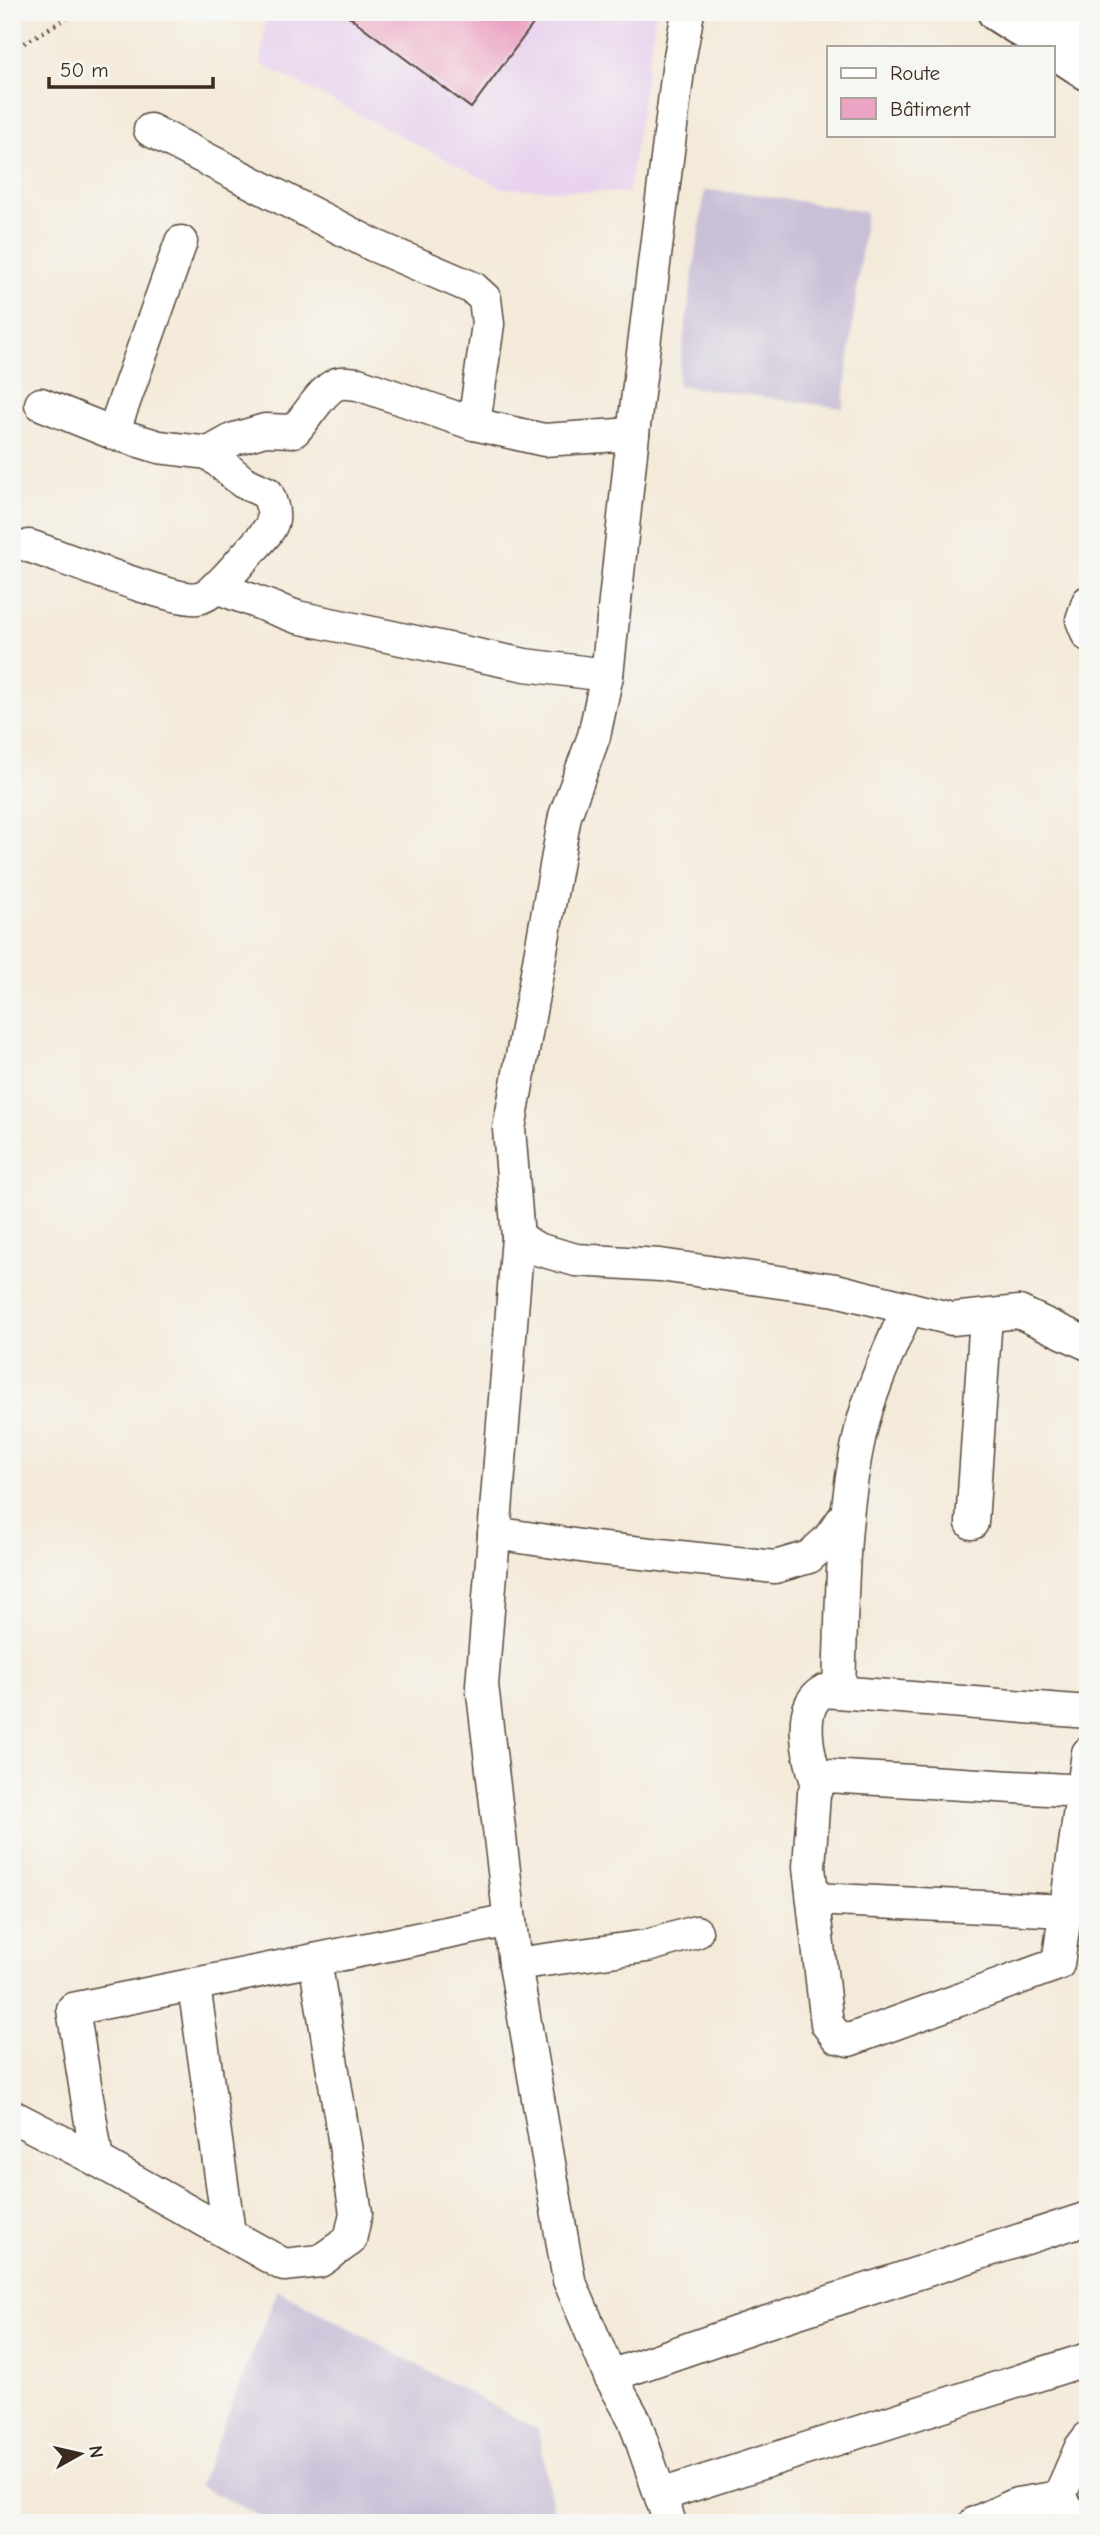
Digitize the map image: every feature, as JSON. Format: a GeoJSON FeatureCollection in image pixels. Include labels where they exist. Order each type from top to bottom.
{"type":"FeatureCollection","features":[{"type":"Feature","properties":{"kind":"main road"},"geometry":{"type":"LineString","coordinates":[[997,12],[1049,46]]}},
{"type":"Feature","properties":{"kind":"main road"},"geometry":{"type":"LineString","coordinates":[[1048,12],[1088,37]]}},
{"type":"Feature","properties":{"kind":"main road"},"geometry":{"type":"LineString","coordinates":[[1054,49],[1088,71]]}},
{"type":"Feature","properties":{"kind":"street"},"geometry":{"type":"LineString","coordinates":[[688,12],[679,62],[633,434],[607,675],[594,736],[565,816],[509,1129],[518,1237],[482,1685],[515,1964],[569,2280],[610,2376],[634,2419],[665,2509],[1088,2359]]}},
{"type":"Feature","properties":{"kind":"street"},"geometry":{"type":"LineString","coordinates":[[150,130],[373,245],[473,288],[485,299],[488,324],[474,424]]}},
{"type":"Feature","properties":{"kind":"street"},"geometry":{"type":"LineString","coordinates":[[113,433],[181,242]]}},
{"type":"Feature","properties":{"kind":"street"},"geometry":{"type":"LineString","coordinates":[[209,453],[234,439],[265,430],[294,431],[325,391],[340,383],[358,384],[474,424],[544,440],[633,434]]}},
{"type":"Feature","properties":{"kind":"street"},"geometry":{"type":"LineString","coordinates":[[29,545],[171,595],[198,598],[216,587],[272,527],[275,510],[267,493],[243,482],[209,453],[159,447],[113,433],[41,404]]}},
{"type":"Feature","properties":{"kind":"street"},"geometry":{"type":"LineString","coordinates":[[216,587],[297,617],[525,665],[607,675]]}},
{"type":"Feature","properties":{"kind":"street"},"geometry":{"type":"LineString","coordinates":[[1088,602],[1082,620],[1088,635]]}},
{"type":"Feature","properties":{"kind":"street"},"geometry":{"type":"LineString","coordinates":[[518,1237],[537,1248],[576,1260],[660,1265],[836,1290],[952,1319],[1019,1312],[1087,1338]]}},
{"type":"Feature","properties":{"kind":"street"},"geometry":{"type":"LineString","coordinates":[[839,1691],[846,1516],[860,1433],[880,1370],[908,1308]]}},
{"type":"Feature","properties":{"kind":"street"},"geometry":{"type":"LineString","coordinates":[[972,1523],[986,1316]]}},
{"type":"Feature","properties":{"kind":"street"},"geometry":{"type":"LineString","coordinates":[[494,1533],[594,1548],[775,1567],[809,1558],[828,1541],[846,1516]]}},
{"type":"Feature","properties":{"kind":"street"},"geometry":{"type":"LineString","coordinates":[[818,1785],[806,1743],[810,1708],[815,1695],[824,1691],[1088,1712]]}},
{"type":"Feature","properties":{"kind":"street"},"geometry":{"type":"LineString","coordinates":[[1082,1791],[827,1776],[818,1785],[814,1793],[809,1867],[827,2024],[837,2037],[849,2040],[1058,1964],[1088,1753]]}},
{"type":"Feature","properties":{"kind":"street"},"geometry":{"type":"LineString","coordinates":[[813,1899],[1066,1911]]}},
{"type":"Feature","properties":{"kind":"street"},"geometry":{"type":"LineString","coordinates":[[97,2160],[73,2010],[510,1920]]}},
{"type":"Feature","properties":{"kind":"street"},"geometry":{"type":"LineString","coordinates":[[515,1964],[647,1946],[696,1932]]}},
{"type":"Feature","properties":{"kind":"street"},"geometry":{"type":"LineString","coordinates":[[12,2116],[97,2160],[284,2265],[320,2261],[350,2240],[356,2213],[315,1960]]}},
{"type":"Feature","properties":{"kind":"street"},"geometry":{"type":"LineString","coordinates":[[194,1985],[229,2233]]}},
{"type":"Feature","properties":{"kind":"street"},"geometry":{"type":"LineString","coordinates":[[610,2376],[1088,2218]]}},
{"type":"Feature","properties":{"kind":"street"},"geometry":{"type":"LineString","coordinates":[[1059,2497],[1081,2447],[1088,2438]]}},
{"type":"Feature","properties":{"kind":"street"},"geometry":{"type":"LineString","coordinates":[[975,2523],[1017,2504],[1059,2497]]}},
{"type":"Feature","properties":{"kind":"street"},"geometry":{"type":"LineString","coordinates":[[1059,2497],[1079,2523]]}},
{"type":"Feature","properties":{"kind":"path"},"geometry":{"type":"LineString","coordinates":[[12,50],[77,12]]}},
{"type":"Feature","properties":{"kind":"shaded area"},"geometry":{"type":"Polygon","coordinates":[[[266,12],[343,12],[385,43],[408,12],[656,12],[628,193],[502,188],[261,64],[266,12]]]}},
{"type":"Feature","properties":{"kind":"shaded area"},"geometry":{"type":"Polygon","coordinates":[[[705,190],[754,194],[866,212],[843,408],[677,385],[705,190]]]}},
{"type":"Feature","properties":{"kind":"shaded area"},"geometry":{"type":"Polygon","coordinates":[[[278,2290],[538,2430],[556,2523],[274,2523],[199,2486],[278,2290]]]}},
{"type":"Feature","properties":{"kind":"building"},"geometry":{"type":"Polygon","coordinates":[[[343,12],[542,12],[471,108],[343,12]]]}}]}
